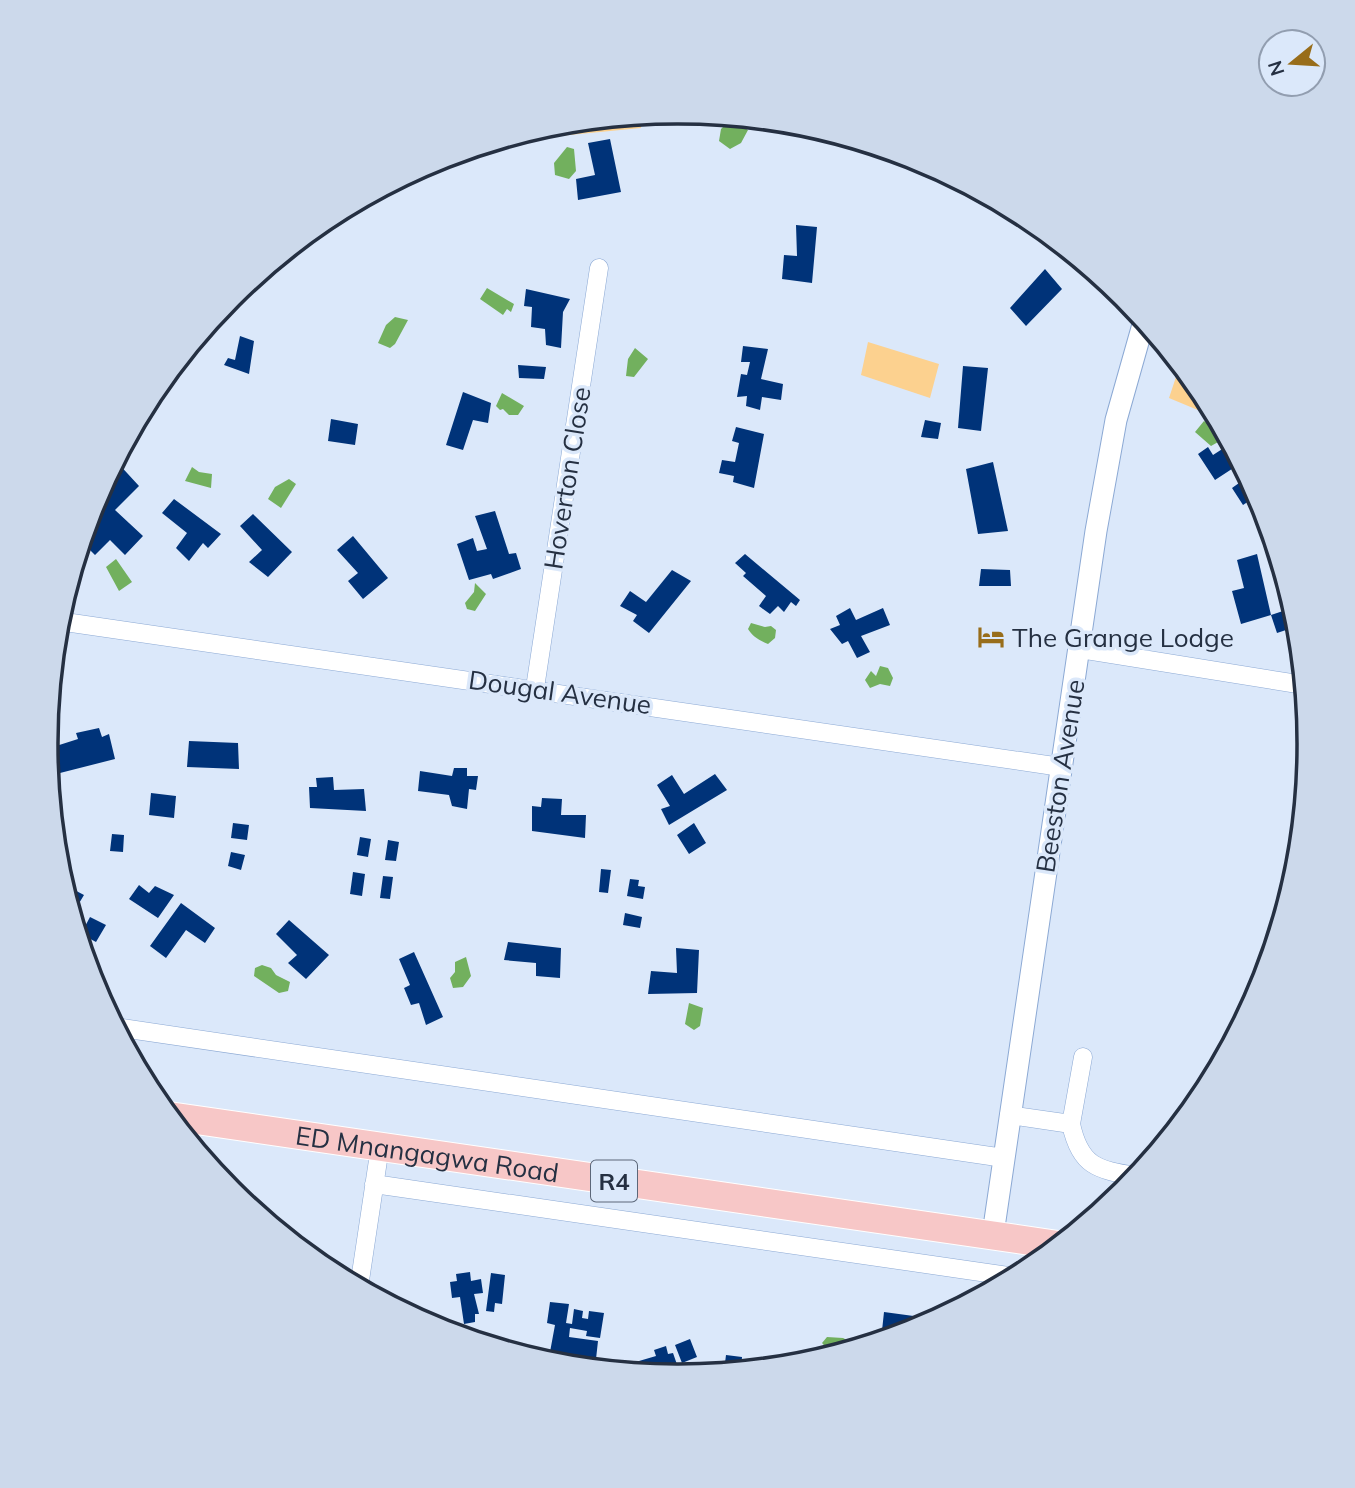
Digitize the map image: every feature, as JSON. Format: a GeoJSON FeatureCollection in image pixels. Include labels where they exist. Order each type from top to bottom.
{"type":"FeatureCollection","features":[{"type":"Feature","properties":{"kind":"highway","name":"ED Mnangagwa Road"},"geometry":{"type":"LineString","coordinates":[[184,1118],[1045,1243]]}},
{"type":"Feature","properties":{"kind":"street","name":"Hoverton Close"},"geometry":{"type":"LineString","coordinates":[[535,688],[599,268]]}},
{"type":"Feature","properties":{"kind":"street","name":"Beeston Avenue"},"geometry":{"type":"LineString","coordinates":[[993,1234],[1096,531],[1116,421],[1141,333]]}},
{"type":"Feature","properties":{"kind":"street","name":"Dougal Avenue"},"geometry":{"type":"LineString","coordinates":[[70,623],[535,688],[1061,767]]}},
{"type":"Feature","properties":{"kind":"street"},"geometry":{"type":"LineString","coordinates":[[1080,649],[1294,683]]}},
{"type":"Feature","properties":{"kind":"street"},"geometry":{"type":"LineString","coordinates":[[128,1029],[1004,1158]]}},
{"type":"Feature","properties":{"kind":"street"},"geometry":{"type":"LineString","coordinates":[[1083,1057],[1072,1124],[1075,1143],[1086,1159],[1107,1171],[1124,1174]]}},
{"type":"Feature","properties":{"kind":"street"},"geometry":{"type":"LineString","coordinates":[[1009,1115],[1072,1124]]}},
{"type":"Feature","properties":{"kind":"street"},"geometry":{"type":"LineString","coordinates":[[361,1276],[380,1147]]}},
{"type":"Feature","properties":{"kind":"street"},"geometry":{"type":"LineString","coordinates":[[374,1184],[997,1274]]}},
{"type":"Feature","properties":{"kind":"shaded area"},"geometry":{"type":"Polygon","coordinates":[[[641,126],[641,128],[559,136],[597,130],[641,126]]]}},
{"type":"Feature","properties":{"kind":"shaded area"},"geometry":{"type":"Polygon","coordinates":[[[723,127],[748,130],[741,143],[730,149],[719,141],[723,127]]]}},
{"type":"Feature","properties":{"kind":"shaded area"},"geometry":{"type":"Polygon","coordinates":[[[567,147],[574,149],[576,171],[569,179],[555,175],[554,163],[567,147]]]}},
{"type":"Feature","properties":{"kind":"shaded area"},"geometry":{"type":"Polygon","coordinates":[[[487,288],[514,304],[511,312],[507,309],[503,315],[480,299],[487,288]]]}},
{"type":"Feature","properties":{"kind":"shaded area"},"geometry":{"type":"Polygon","coordinates":[[[395,317],[408,320],[390,348],[378,343],[386,325],[395,317]]]}},
{"type":"Feature","properties":{"kind":"shaded area"},"geometry":{"type":"Polygon","coordinates":[[[868,342],[939,364],[930,398],[861,375],[868,342]]]}},
{"type":"Feature","properties":{"kind":"shaded area"},"geometry":{"type":"Polygon","coordinates":[[[635,348],[648,359],[634,377],[626,376],[628,359],[635,348]]]}},
{"type":"Feature","properties":{"kind":"shaded area"},"geometry":{"type":"Polygon","coordinates":[[[1176,377],[1200,411],[1169,398],[1176,377]]]}},
{"type":"Feature","properties":{"kind":"shaded area"},"geometry":{"type":"Polygon","coordinates":[[[502,393],[524,406],[518,415],[509,415],[496,406],[502,393]]]}},
{"type":"Feature","properties":{"kind":"shaded area"},"geometry":{"type":"Polygon","coordinates":[[[1204,421],[1218,442],[1211,446],[1195,432],[1204,421]]]}},
{"type":"Feature","properties":{"kind":"shaded area"},"geometry":{"type":"Polygon","coordinates":[[[192,467],[199,472],[212,474],[211,488],[185,481],[192,467]]]}},
{"type":"Feature","properties":{"kind":"shaded area"},"geometry":{"type":"Polygon","coordinates":[[[289,479],[296,484],[281,508],[268,499],[275,487],[289,479]]]}},
{"type":"Feature","properties":{"kind":"shaded area"},"geometry":{"type":"Polygon","coordinates":[[[116,559],[132,582],[119,591],[106,567],[116,559]]]}},
{"type":"Feature","properties":{"kind":"shaded area"},"geometry":{"type":"Polygon","coordinates":[[[475,583],[486,594],[475,611],[467,609],[465,603],[474,592],[475,583]]]}},
{"type":"Feature","properties":{"kind":"shaded area"},"geometry":{"type":"Polygon","coordinates":[[[751,623],[771,626],[776,630],[775,638],[768,644],[759,640],[748,629],[751,623]]]}},
{"type":"Feature","properties":{"kind":"shaded area"},"geometry":{"type":"Polygon","coordinates":[[[880,666],[888,668],[893,678],[890,686],[880,684],[870,688],[865,680],[871,671],[876,676],[880,666]]]}},
{"type":"Feature","properties":{"kind":"shaded area"},"geometry":{"type":"Polygon","coordinates":[[[466,957],[471,976],[463,987],[453,988],[450,978],[455,972],[455,962],[466,957]]]}},
{"type":"Feature","properties":{"kind":"shaded area"},"geometry":{"type":"Polygon","coordinates":[[[262,965],[271,968],[276,975],[290,982],[288,991],[279,993],[254,976],[255,968],[262,965]]]}},
{"type":"Feature","properties":{"kind":"shaded area"},"geometry":{"type":"Polygon","coordinates":[[[689,1003],[703,1008],[700,1026],[694,1030],[685,1024],[689,1003]]]}},
{"type":"Feature","properties":{"kind":"shaded area"},"geometry":{"type":"Polygon","coordinates":[[[827,1337],[847,1340],[825,1346],[822,1343],[827,1337]]]}},
{"type":"Feature","properties":{"kind":"building"},"geometry":{"type":"Polygon","coordinates":[[[610,139],[621,192],[578,200],[576,179],[595,175],[588,143],[610,139]]]}},
{"type":"Feature","properties":{"kind":"building"},"geometry":{"type":"Polygon","coordinates":[[[796,225],[817,227],[812,283],[782,279],[784,255],[797,256],[796,225]]]}},
{"type":"Feature","properties":{"kind":"building"},"geometry":{"type":"Polygon","coordinates":[[[1045,269],[1062,289],[1026,326],[1010,308],[1045,269]]]}},
{"type":"Feature","properties":{"kind":"building"},"geometry":{"type":"Polygon","coordinates":[[[526,289],[570,299],[563,312],[561,348],[546,345],[545,329],[531,327],[532,307],[524,306],[526,289]]]}},
{"type":"Feature","properties":{"kind":"building"},"geometry":{"type":"Polygon","coordinates":[[[240,336],[254,341],[249,374],[224,365],[228,358],[235,360],[240,336]]]}},
{"type":"Feature","properties":{"kind":"building"},"geometry":{"type":"Polygon","coordinates":[[[743,346],[768,349],[761,379],[783,384],[781,400],[762,397],[760,410],[746,406],[747,396],[737,397],[741,374],[747,375],[750,362],[741,362],[743,346]]]}},
{"type":"Feature","properties":{"kind":"building"},"geometry":{"type":"Polygon","coordinates":[[[518,365],[546,367],[544,379],[519,378],[518,365]]]}},
{"type":"Feature","properties":{"kind":"building"},"geometry":{"type":"Polygon","coordinates":[[[963,366],[988,368],[981,431],[958,428],[963,366]]]}},
{"type":"Feature","properties":{"kind":"building"},"geometry":{"type":"Polygon","coordinates":[[[463,392],[491,403],[488,423],[473,420],[463,450],[446,445],[463,392]]]}},
{"type":"Feature","properties":{"kind":"building"},"geometry":{"type":"Polygon","coordinates":[[[331,419],[358,424],[355,445],[328,441],[331,419]]]}},
{"type":"Feature","properties":{"kind":"building"},"geometry":{"type":"Polygon","coordinates":[[[925,420],[941,423],[938,439],[921,437],[925,420]]]}},
{"type":"Feature","properties":{"kind":"building"},"geometry":{"type":"Polygon","coordinates":[[[736,427],[764,434],[754,488],[733,482],[734,476],[719,473],[722,460],[735,462],[739,443],[732,441],[736,427]]]}},
{"type":"Feature","properties":{"kind":"building"},"geometry":{"type":"Polygon","coordinates":[[[1208,447],[1213,455],[1222,449],[1232,469],[1215,480],[1198,454],[1208,447]]]}},
{"type":"Feature","properties":{"kind":"building"},"geometry":{"type":"Polygon","coordinates":[[[993,462],[1008,531],[978,534],[966,469],[993,462]]]}},
{"type":"Feature","properties":{"kind":"building"},"geometry":{"type":"Polygon","coordinates":[[[123,468],[139,486],[115,510],[143,536],[125,555],[110,540],[95,555],[90,550],[91,545],[123,468]]]}},
{"type":"Feature","properties":{"kind":"building"},"geometry":{"type":"Polygon","coordinates":[[[1239,483],[1248,502],[1243,505],[1232,488],[1239,483]]]}},
{"type":"Feature","properties":{"kind":"building"},"geometry":{"type":"Polygon","coordinates":[[[174,499],[221,534],[208,548],[203,543],[189,561],[176,548],[187,533],[162,513],[174,499]]]}},
{"type":"Feature","properties":{"kind":"building"},"geometry":{"type":"Polygon","coordinates":[[[495,511],[509,554],[516,553],[521,569],[493,579],[491,574],[469,580],[457,544],[473,538],[477,551],[487,549],[475,516],[495,511]]]}},
{"type":"Feature","properties":{"kind":"building"},"geometry":{"type":"Polygon","coordinates":[[[253,514],[292,552],[268,577],[249,562],[262,550],[240,526],[253,514]]]}},
{"type":"Feature","properties":{"kind":"building"},"geometry":{"type":"Polygon","coordinates":[[[353,536],[388,578],[363,599],[348,581],[358,573],[337,550],[353,536]]]}},
{"type":"Feature","properties":{"kind":"building"},"geometry":{"type":"Polygon","coordinates":[[[745,554],[800,600],[796,606],[791,602],[784,612],[778,606],[770,614],[759,606],[766,596],[743,576],[746,573],[735,563],[745,554]]]}},
{"type":"Feature","properties":{"kind":"building"},"geometry":{"type":"Polygon","coordinates":[[[1257,554],[1271,615],[1241,624],[1232,591],[1244,588],[1237,560],[1257,554]]]}},
{"type":"Feature","properties":{"kind":"building"},"geometry":{"type":"Polygon","coordinates":[[[981,569],[1010,570],[1011,586],[979,586],[981,569]]]}},
{"type":"Feature","properties":{"kind":"building"},"geometry":{"type":"Polygon","coordinates":[[[672,570],[691,581],[649,633],[633,621],[637,615],[620,606],[630,591],[646,602],[672,570]]]}},
{"type":"Feature","properties":{"kind":"building"},"geometry":{"type":"Polygon","coordinates":[[[850,608],[856,620],[883,608],[890,625],[861,636],[870,652],[857,658],[848,641],[842,644],[830,629],[840,625],[836,616],[850,608]]]}},
{"type":"Feature","properties":{"kind":"building"},"geometry":{"type":"Polygon","coordinates":[[[1282,611],[1286,630],[1277,633],[1271,615],[1282,611]]]}},
{"type":"Feature","properties":{"kind":"building"},"geometry":{"type":"Polygon","coordinates":[[[99,728],[102,737],[109,734],[115,759],[60,773],[58,745],[78,739],[76,733],[99,728]]]}},
{"type":"Feature","properties":{"kind":"building"},"geometry":{"type":"Polygon","coordinates":[[[189,741],[238,743],[239,769],[187,767],[189,741]]]}},
{"type":"Feature","properties":{"kind":"building"},"geometry":{"type":"Polygon","coordinates":[[[454,768],[467,768],[467,776],[478,776],[476,790],[469,789],[467,809],[452,806],[449,795],[418,791],[420,771],[452,776],[454,768]]]}},
{"type":"Feature","properties":{"kind":"building"},"geometry":{"type":"Polygon","coordinates":[[[715,774],[727,790],[669,825],[661,809],[670,806],[657,785],[672,775],[684,794],[715,774]]]}},
{"type":"Feature","properties":{"kind":"building"},"geometry":{"type":"Polygon","coordinates":[[[333,777],[334,790],[364,789],[366,811],[310,808],[309,787],[317,787],[316,778],[333,777]]]}},
{"type":"Feature","properties":{"kind":"building"},"geometry":{"type":"Polygon","coordinates":[[[151,793],[176,796],[174,818],[149,815],[151,793]]]}},
{"type":"Feature","properties":{"kind":"building"},"geometry":{"type":"Polygon","coordinates":[[[542,798],[562,799],[561,815],[586,815],[585,838],[532,831],[532,806],[541,807],[542,798]]]}},
{"type":"Feature","properties":{"kind":"building"},"geometry":{"type":"Polygon","coordinates":[[[233,823],[249,825],[247,840],[231,838],[233,823]]]}},
{"type":"Feature","properties":{"kind":"building"},"geometry":{"type":"Polygon","coordinates":[[[694,823],[706,843],[689,854],[677,835],[694,823]]]}},
{"type":"Feature","properties":{"kind":"building"},"geometry":{"type":"Polygon","coordinates":[[[112,834],[124,835],[123,852],[110,851],[112,834]]]}},
{"type":"Feature","properties":{"kind":"building"},"geometry":{"type":"Polygon","coordinates":[[[360,837],[371,839],[368,857],[357,855],[360,837]]]}},
{"type":"Feature","properties":{"kind":"building"},"geometry":{"type":"Polygon","coordinates":[[[388,840],[399,842],[396,861],[385,860],[388,840]]]}},
{"type":"Feature","properties":{"kind":"building"},"geometry":{"type":"Polygon","coordinates":[[[231,852],[245,855],[241,870],[228,866],[231,852]]]}},
{"type":"Feature","properties":{"kind":"building"},"geometry":{"type":"Polygon","coordinates":[[[601,869],[611,870],[608,893],[599,892],[601,869]]]}},
{"type":"Feature","properties":{"kind":"building"},"geometry":{"type":"Polygon","coordinates":[[[353,872],[365,874],[362,896],[350,894],[353,872]]]}},
{"type":"Feature","properties":{"kind":"building"},"geometry":{"type":"Polygon","coordinates":[[[383,876],[393,877],[390,899],[380,898],[383,876]]]}},
{"type":"Feature","properties":{"kind":"building"},"geometry":{"type":"Polygon","coordinates":[[[630,879],[639,880],[638,886],[645,887],[643,899],[627,896],[630,879]]]}},
{"type":"Feature","properties":{"kind":"building"},"geometry":{"type":"Polygon","coordinates":[[[139,885],[149,893],[155,886],[174,895],[158,918],[129,899],[139,885]]]}},
{"type":"Feature","properties":{"kind":"building"},"geometry":{"type":"Polygon","coordinates":[[[76,891],[84,895],[79,904],[76,891]]]}},
{"type":"Feature","properties":{"kind":"building"},"geometry":{"type":"Polygon","coordinates":[[[181,903],[215,928],[205,943],[186,930],[166,958],[150,946],[181,903]]]}},
{"type":"Feature","properties":{"kind":"building"},"geometry":{"type":"Polygon","coordinates":[[[625,913],[642,917],[640,928],[623,925],[625,913]]]}},
{"type":"Feature","properties":{"kind":"building"},"geometry":{"type":"Polygon","coordinates":[[[90,917],[106,925],[96,942],[90,939],[86,925],[90,917]]]}},
{"type":"Feature","properties":{"kind":"building"},"geometry":{"type":"Polygon","coordinates":[[[289,920],[329,955],[306,979],[288,963],[297,955],[276,934],[289,920]]]}},
{"type":"Feature","properties":{"kind":"building"},"geometry":{"type":"Polygon","coordinates":[[[508,942],[561,948],[560,978],[536,976],[536,963],[504,960],[508,942]]]}},
{"type":"Feature","properties":{"kind":"building"},"geometry":{"type":"Polygon","coordinates":[[[676,948],[699,950],[697,993],[648,994],[651,971],[677,973],[676,948]]]}},
{"type":"Feature","properties":{"kind":"building"},"geometry":{"type":"Polygon","coordinates":[[[414,952],[443,1017],[426,1025],[419,1003],[411,1005],[404,988],[410,985],[399,959],[414,952]]]}},
{"type":"Feature","properties":{"kind":"building"},"geometry":{"type":"Polygon","coordinates":[[[470,1272],[471,1281],[481,1279],[483,1293],[474,1294],[479,1314],[475,1314],[475,1322],[464,1324],[460,1297],[452,1298],[450,1282],[457,1281],[456,1274],[470,1272]]]}},
{"type":"Feature","properties":{"kind":"building"},"geometry":{"type":"Polygon","coordinates":[[[491,1273],[505,1275],[502,1304],[495,1303],[494,1312],[486,1311],[491,1273]]]}},
{"type":"Feature","properties":{"kind":"building"},"geometry":{"type":"Polygon","coordinates":[[[550,1302],[569,1304],[566,1323],[572,1324],[574,1309],[583,1311],[582,1318],[588,1319],[589,1311],[604,1313],[600,1338],[586,1336],[587,1331],[570,1328],[569,1337],[598,1341],[596,1358],[550,1350],[555,1325],[547,1323],[550,1302]]]}},
{"type":"Feature","properties":{"kind":"building"},"geometry":{"type":"Polygon","coordinates":[[[884,1312],[916,1316],[915,1317],[882,1329],[884,1312]]]}},
{"type":"Feature","properties":{"kind":"building"},"geometry":{"type":"Polygon","coordinates":[[[690,1339],[697,1357],[682,1363],[675,1345],[690,1339]]]}},
{"type":"Feature","properties":{"kind":"building"},"geometry":{"type":"Polygon","coordinates":[[[666,1346],[668,1354],[673,1353],[677,1364],[639,1362],[656,1356],[654,1350],[666,1346]]]}},
{"type":"Feature","properties":{"kind":"building"},"geometry":{"type":"Polygon","coordinates":[[[726,1355],[742,1357],[742,1360],[725,1361],[726,1355]]]}},
{"type":"Feature","properties":{"kind":"place","name":"The Grange Lodge"},"geometry":{"type":"Point","coordinates":[991,637]}}]}
